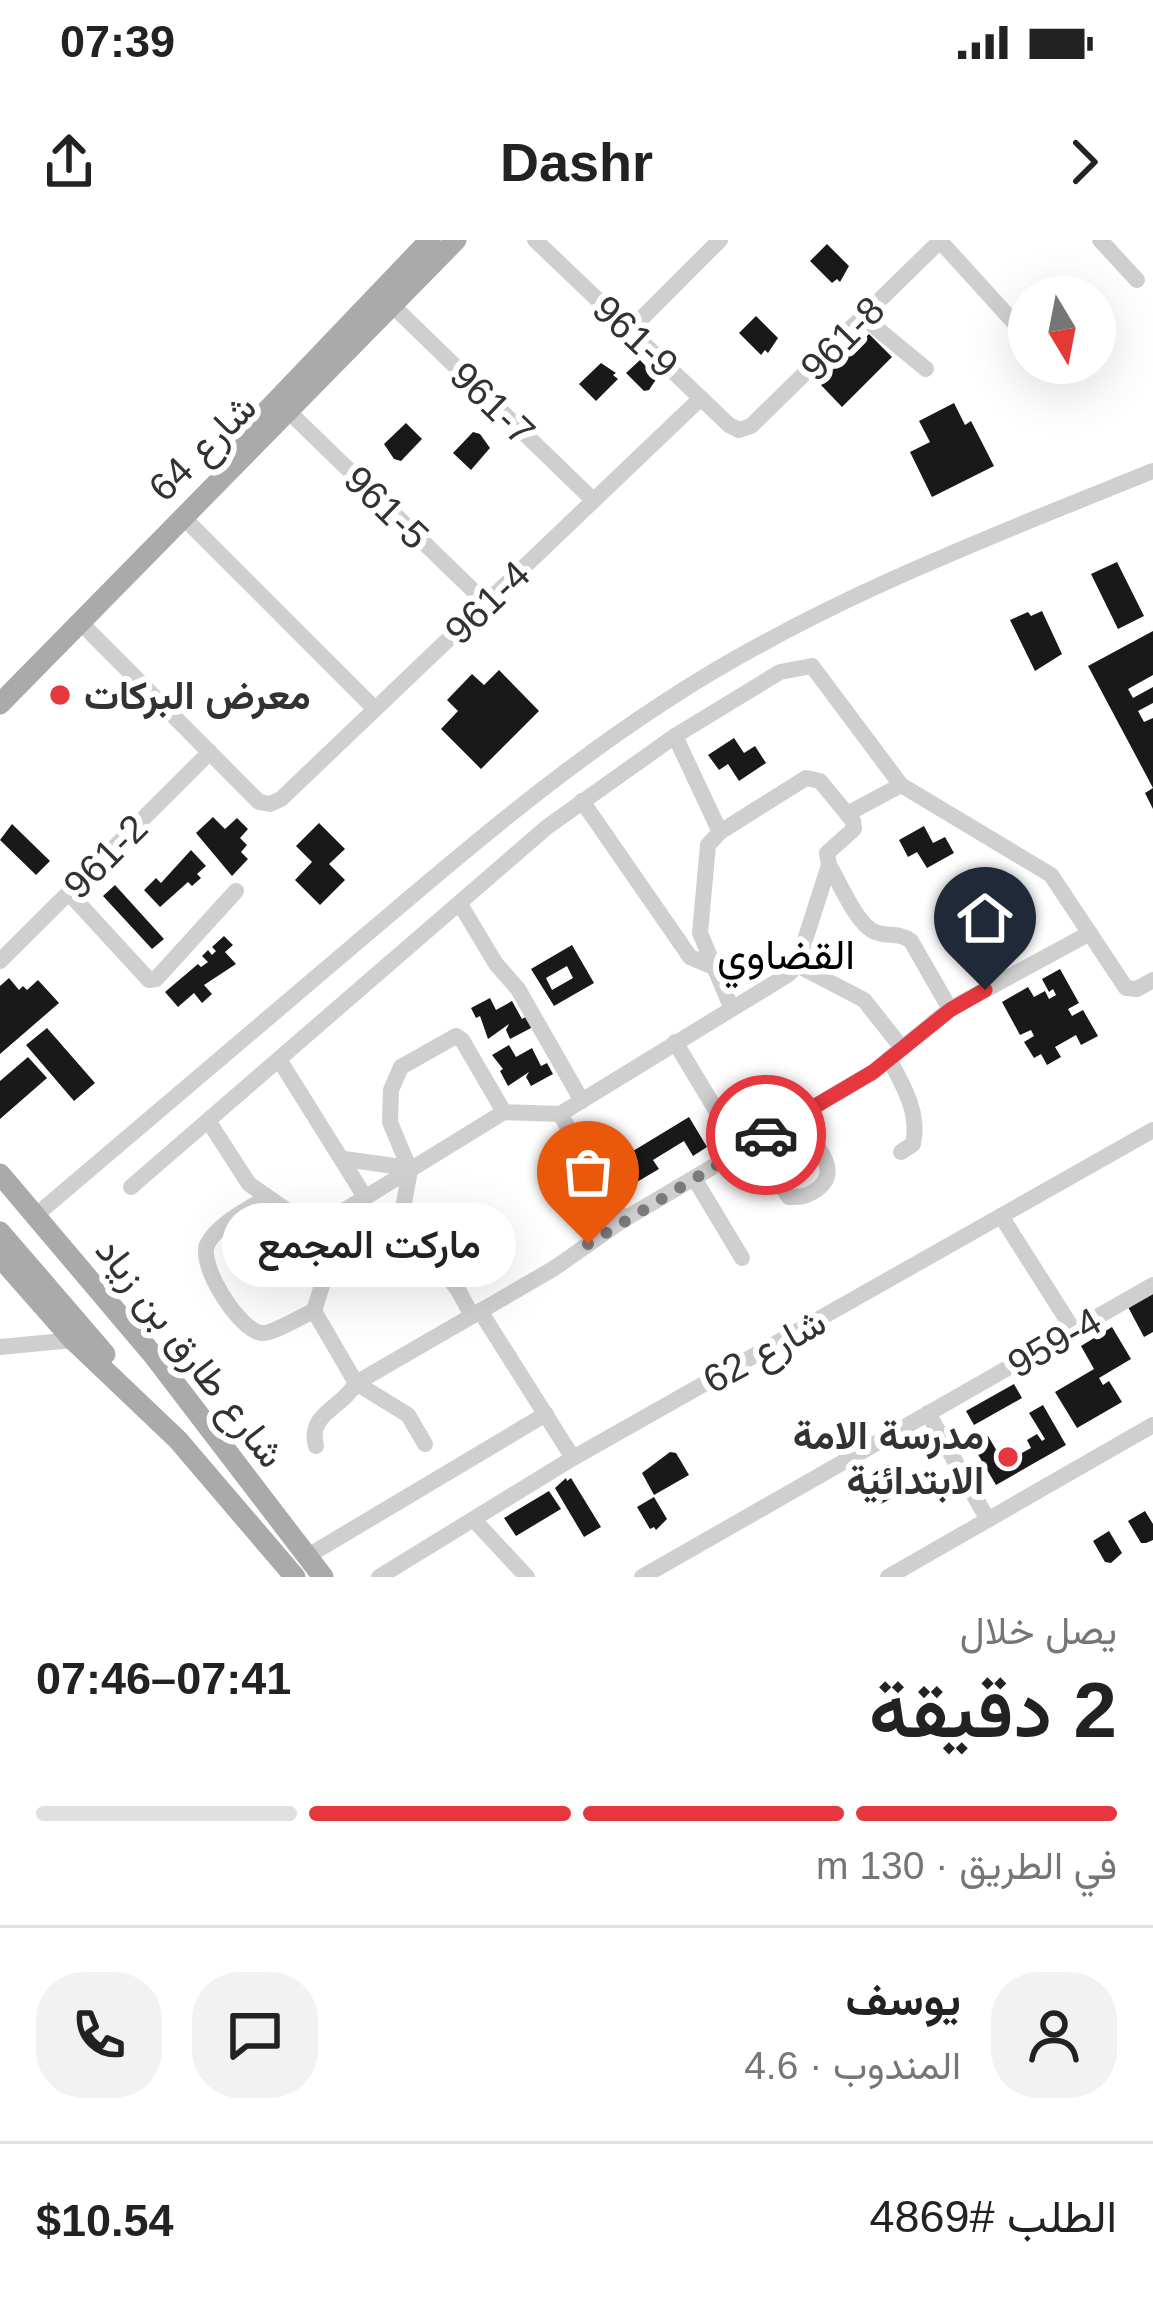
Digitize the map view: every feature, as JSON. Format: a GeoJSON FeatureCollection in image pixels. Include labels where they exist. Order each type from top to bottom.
{"type":"FeatureCollection","features":[{"type":"Feature","properties":{"kind":"main road","name":"شارع 64"},"geometry":{"type":"LineString","coordinates":[[0,684],[430,240]]}},
{"type":"Feature","properties":{"kind":"main road","name":"شارع 64"},"geometry":{"type":"LineString","coordinates":[[0,704],[456,240]]}},
{"type":"Feature","properties":{"kind":"main road","name":"شارع طارق بن زياد"},"geometry":{"type":"LineString","coordinates":[[0,1174],[154,1356],[301,1567]]}},
{"type":"Feature","properties":{"kind":"main road"},"geometry":{"type":"LineString","coordinates":[[0,1191],[218,1444]]}},
{"type":"Feature","properties":{"kind":"main road"},"geometry":{"type":"LineString","coordinates":[[0,1232],[178,1439]]}},
{"type":"Feature","properties":{"kind":"main road","name":"شارع طارق بن زياد"},"geometry":{"type":"LineString","coordinates":[[0,1256],[73,1340],[178,1439],[301,1567],[323,1577]]}},
{"type":"Feature","properties":{"kind":"street","name":"961-9"},"geometry":{"type":"LineString","coordinates":[[535,240],[739,430]]}},
{"type":"Feature","properties":{"kind":"street"},"geometry":{"type":"LineString","coordinates":[[629,331],[720,240]]}},
{"type":"Feature","properties":{"kind":"street"},"geometry":{"type":"LineString","coordinates":[[1100,240],[1137,280]]}},
{"type":"Feature","properties":{"kind":"street"},"geometry":{"type":"LineString","coordinates":[[940,241],[1008,314]]}},
{"type":"Feature","properties":{"kind":"street","name":"961-8"},"geometry":{"type":"LineString","coordinates":[[739,430],[752,426],[940,241]]}},
{"type":"Feature","properties":{"kind":"street","name":"961-7"},"geometry":{"type":"LineString","coordinates":[[392,304],[593,500]]}},
{"type":"Feature","properties":{"kind":"street"},"geometry":{"type":"LineString","coordinates":[[863,316],[926,369]]}},
{"type":"Feature","properties":{"kind":"street","name":"961-4"},"geometry":{"type":"LineString","coordinates":[[210,752],[259,802],[281,800],[701,398]]}},
{"type":"Feature","properties":{"kind":"street","name":"961-5"},"geometry":{"type":"LineString","coordinates":[[288,411],[486,603]]}},
{"type":"Feature","properties":{"kind":"street"},"geometry":{"type":"LineString","coordinates":[[35,1216],[482,836],[668,699],[823,614],[990,537],[1153,471]]}},
{"type":"Feature","properties":{"kind":"street"},"geometry":{"type":"LineString","coordinates":[[183,518],[375,710]]}},
{"type":"Feature","properties":{"kind":"street"},"geometry":{"type":"LineString","coordinates":[[80,622],[210,752]]}},
{"type":"Feature","properties":{"kind":"street"},"geometry":{"type":"LineString","coordinates":[[131,1187],[582,801],[675,736],[797,666],[812,666],[902,784],[1051,874],[1126,988],[1137,989],[1153,980]]}},
{"type":"Feature","properties":{"kind":"street"},"geometry":{"type":"LineString","coordinates":[[675,736],[720,832]]}},
{"type":"Feature","properties":{"kind":"street","name":"961-2"},"geometry":{"type":"LineString","coordinates":[[0,961],[210,752]]}},
{"type":"Feature","properties":{"kind":"street"},"geometry":{"type":"LineString","coordinates":[[731,1007],[700,933],[708,845],[720,832],[806,778],[820,781],[854,829],[827,853],[829,865],[868,929],[911,940],[950,1010]]}},
{"type":"Feature","properties":{"kind":"street"},"geometry":{"type":"LineString","coordinates":[[847,814],[902,784]]}},
{"type":"Feature","properties":{"kind":"street"},"geometry":{"type":"LineString","coordinates":[[582,801],[690,957],[714,967]]}},
{"type":"Feature","properties":{"kind":"street"},"geometry":{"type":"LineString","coordinates":[[314,1228],[504,1112],[560,1114],[789,974],[797,965],[829,865]]}},
{"type":"Feature","properties":{"kind":"street"},"geometry":{"type":"LineString","coordinates":[[69,893],[149,980],[156,979],[236,890]]}},
{"type":"Feature","properties":{"kind":"street"},"geometry":{"type":"LineString","coordinates":[[460,904],[496,964],[518,989],[582,1101]]}},
{"type":"Feature","properties":{"kind":"street"},"geometry":{"type":"LineString","coordinates":[[316,1446],[313,1429],[320,1417],[350,1396],[356,1383],[553,1269],[623,1220],[794,1119],[895,1054],[950,1010],[1090,933]]}},
{"type":"Feature","properties":{"kind":"street"},"geometry":{"type":"LineString","coordinates":[[797,965],[864,1000],[895,1054],[914,1118],[913,1144],[901,1152]]}},
{"type":"Feature","properties":{"kind":"street"},"geometry":{"type":"LineString","coordinates":[[504,1112],[462,1040],[449,1037],[401,1067],[392,1090],[391,1122],[409,1169],[395,1252],[407,1273],[417,1278],[440,1274],[449,1278],[574,1458]]}},
{"type":"Feature","properties":{"kind":"street"},"geometry":{"type":"LineString","coordinates":[[675,1042],[746,1147],[788,1197],[805,1198],[827,1183],[830,1174],[828,1164],[794,1119]]}},
{"type":"Feature","properties":{"kind":"street"},"geometry":{"type":"LineString","coordinates":[[280,1061],[365,1196]]}},
{"type":"Feature","properties":{"kind":"street"},"geometry":{"type":"LineString","coordinates":[[560,1114],[623,1220]]}},
{"type":"Feature","properties":{"kind":"street"},"geometry":{"type":"LineString","coordinates":[[208,1123],[249,1184],[314,1228],[330,1254],[314,1311],[356,1383],[407,1414],[425,1444]]}},
{"type":"Feature","properties":{"kind":"street","name":"شارع 62"},"geometry":{"type":"LineString","coordinates":[[379,1577],[574,1458],[1153,1130]]}},
{"type":"Feature","properties":{"kind":"street"},"geometry":{"type":"LineString","coordinates":[[344,1159],[409,1169]]}},
{"type":"Feature","properties":{"kind":"street"},"geometry":{"type":"LineString","coordinates":[[694,1178],[742,1258]]}},
{"type":"Feature","properties":{"kind":"street"},"geometry":{"type":"LineString","coordinates":[[268,1197],[221,1228],[206,1246],[205,1263],[245,1325],[256,1332],[273,1331],[314,1311]]}},
{"type":"Feature","properties":{"kind":"street"},"geometry":{"type":"LineString","coordinates":[[1001,1216],[1074,1330]]}},
{"type":"Feature","properties":{"kind":"street","name":"959-4"},"geometry":{"type":"LineString","coordinates":[[642,1577],[1153,1285]]}},
{"type":"Feature","properties":{"kind":"street"},"geometry":{"type":"LineString","coordinates":[[0,1347],[73,1340]]}},
{"type":"Feature","properties":{"kind":"street"},"geometry":{"type":"LineString","coordinates":[[301,1567],[546,1414]]}},
{"type":"Feature","properties":{"kind":"street"},"geometry":{"type":"LineString","coordinates":[[928,1414],[988,1520]]}},
{"type":"Feature","properties":{"kind":"street"},"geometry":{"type":"LineString","coordinates":[[888,1577],[1151,1432]]}},
{"type":"Feature","properties":{"kind":"street"},"geometry":{"type":"LineString","coordinates":[[474,1520],[526,1577]]}},
{"type":"Feature","properties":{"kind":"building"},"geometry":{"type":"Polygon","coordinates":[[[827,244],[849,266],[840,282],[832,283],[810,261],[827,244]]]}},
{"type":"Feature","properties":{"kind":"building"},"geometry":{"type":"Polygon","coordinates":[[[756,316],[778,338],[761,355],[739,333],[756,316]]]}},
{"type":"Feature","properties":{"kind":"building"},"geometry":{"type":"Polygon","coordinates":[[[869,334],[892,357],[842,407],[819,383],[869,334]]]}},
{"type":"Feature","properties":{"kind":"building"},"geometry":{"type":"Polygon","coordinates":[[[640,360],[657,378],[649,390],[644,391],[626,373],[640,360]]]}},
{"type":"Feature","properties":{"kind":"building"},"geometry":{"type":"Polygon","coordinates":[[[601,363],[618,379],[596,401],[579,384],[601,363]]]}},
{"type":"Feature","properties":{"kind":"building"},"geometry":{"type":"Polygon","coordinates":[[[954,403],[965,425],[971,421],[994,466],[932,497],[910,452],[930,442],[919,421],[954,403]]]}},
{"type":"Feature","properties":{"kind":"building"},"geometry":{"type":"Polygon","coordinates":[[[406,423],[422,439],[401,461],[384,444],[406,423]]]}},
{"type":"Feature","properties":{"kind":"building"},"geometry":{"type":"Polygon","coordinates":[[[473,432],[490,448],[471,470],[453,453],[473,432]]]}},
{"type":"Feature","properties":{"kind":"building"},"geometry":{"type":"Polygon","coordinates":[[[1117,562],[1144,616],[1118,629],[1091,574],[1117,562]]]}},
{"type":"Feature","properties":{"kind":"building"},"geometry":{"type":"Polygon","coordinates":[[[1042,611],[1062,654],[1035,671],[1010,620],[1042,611]]]}},
{"type":"Feature","properties":{"kind":"building"},"geometry":{"type":"Polygon","coordinates":[[[1153,631],[1153,675],[1128,689],[1133,698],[1153,687],[1153,703],[1138,711],[1144,722],[1153,718],[1153,788],[1088,666],[1153,631]]]}},
{"type":"Feature","properties":{"kind":"building"},"geometry":{"type":"Polygon","coordinates":[[[499,670],[539,711],[481,769],[441,729],[458,711],[447,700],[472,674],[484,685],[499,670]]]}},
{"type":"Feature","properties":{"kind":"building"},"geometry":{"type":"Polygon","coordinates":[[[734,738],[744,753],[755,746],[766,763],[739,781],[728,764],[719,770],[708,755],[734,738]]]}},
{"type":"Feature","properties":{"kind":"building"},"geometry":{"type":"Polygon","coordinates":[[[213,817],[225,829],[237,818],[248,829],[240,838],[247,845],[241,852],[248,859],[232,876],[196,833],[213,817]]]}},
{"type":"Feature","properties":{"kind":"building"},"geometry":{"type":"Polygon","coordinates":[[[319,823],[345,849],[329,864],[345,880],[320,905],[295,880],[312,862],[296,846],[319,823]]]}},
{"type":"Feature","properties":{"kind":"building"},"geometry":{"type":"Polygon","coordinates":[[[12,824],[50,861],[36,875],[0,840],[12,824]]]}},
{"type":"Feature","properties":{"kind":"building"},"geometry":{"type":"Polygon","coordinates":[[[924,826],[933,843],[945,837],[954,853],[927,868],[917,852],[908,857],[899,840],[924,826]]]}},
{"type":"Feature","properties":{"kind":"building"},"geometry":{"type":"Polygon","coordinates":[[[191,850],[206,866],[197,874],[201,878],[192,886],[188,882],[160,907],[144,890],[156,878],[161,883],[191,850]]]}},
{"type":"Feature","properties":{"kind":"building"},"geometry":{"type":"Polygon","coordinates":[[[115,885],[164,939],[152,949],[103,896],[115,885]]]}},
{"type":"Feature","properties":{"kind":"building"},"geometry":{"type":"Polygon","coordinates":[[[224,936],[233,945],[225,952],[236,964],[204,985],[212,994],[202,1003],[194,993],[178,1007],[165,992],[198,964],[208,962],[202,956],[208,950],[212,955],[216,951],[212,947],[224,936]]]}},
{"type":"Feature","properties":{"kind":"building"},"geometry":{"type":"Polygon","coordinates":[[[572,945],[594,983],[554,1006],[531,969],[572,945]],[[567,966],[546,978],[552,990],[573,978],[567,966]]]}},
{"type":"Feature","properties":{"kind":"building"},"geometry":{"type":"Polygon","coordinates":[[[1060,969],[1079,1003],[1068,1009],[1072,1016],[1083,1010],[1098,1036],[1081,1045],[1076,1035],[1055,1047],[1061,1057],[1047,1065],[1041,1054],[1034,1058],[1024,1042],[1034,1036],[1031,1030],[1020,1035],[1002,1002],[1028,987],[1034,997],[1045,991],[1049,999],[1056,995],[1042,979],[1060,969]]]}},
{"type":"Feature","properties":{"kind":"building"},"geometry":{"type":"Polygon","coordinates":[[[9,978],[19,990],[23,986],[27,990],[38,980],[59,1003],[0,1054],[0,986],[9,978]]]}},
{"type":"Feature","properties":{"kind":"building"},"geometry":{"type":"Polygon","coordinates":[[[490,998],[496,1010],[512,1001],[533,1027],[510,1039],[509,1024],[488,1039],[480,1016],[476,1018],[471,1008],[490,998]]]}},
{"type":"Feature","properties":{"kind":"building"},"geometry":{"type":"Polygon","coordinates":[[[47,1028],[95,1083],[74,1101],[26,1045],[47,1028]]]}},
{"type":"Feature","properties":{"kind":"building"},"geometry":{"type":"Polygon","coordinates":[[[509,1045],[516,1057],[532,1048],[541,1066],[547,1063],[553,1074],[531,1086],[526,1077],[529,1072],[508,1086],[492,1055],[509,1045]]]}},
{"type":"Feature","properties":{"kind":"building"},"geometry":{"type":"Polygon","coordinates":[[[28,1057],[47,1078],[0,1119],[0,1081],[28,1057]]]}},
{"type":"Feature","properties":{"kind":"building"},"geometry":{"type":"Polygon","coordinates":[[[689,1117],[707,1147],[693,1156],[684,1141],[653,1160],[659,1169],[625,1189],[610,1165],[689,1117]]]}},
{"type":"Feature","properties":{"kind":"building"},"geometry":{"type":"Polygon","coordinates":[[[1153,1293],[1153,1332],[1144,1337],[1128,1307],[1153,1293]]]}},
{"type":"Feature","properties":{"kind":"building"},"geometry":{"type":"Polygon","coordinates":[[[1112,1327],[1131,1359],[1099,1378],[1103,1385],[1109,1381],[1122,1402],[1077,1428],[1055,1392],[1094,1369],[1081,1346],[1112,1327]]]}},
{"type":"Feature","properties":{"kind":"building"},"geometry":{"type":"Polygon","coordinates":[[[1014,1384],[1022,1398],[974,1425],[966,1411],[1014,1384]]]}},
{"type":"Feature","properties":{"kind":"building"},"geometry":{"type":"Polygon","coordinates":[[[1043,1405],[1066,1445],[996,1485],[973,1446],[988,1436],[1004,1463],[1009,1461],[1004,1452],[1015,1446],[1020,1454],[1031,1448],[1027,1440],[1037,1434],[1045,1439],[1029,1413],[1043,1405]]]}},
{"type":"Feature","properties":{"kind":"building"},"geometry":{"type":"Polygon","coordinates":[[[670,1452],[676,1453],[689,1475],[654,1495],[642,1473],[670,1452]]]}},
{"type":"Feature","properties":{"kind":"building"},"geometry":{"type":"Polygon","coordinates":[[[883,1471],[897,1495],[879,1505],[865,1482],[883,1471]]]}},
{"type":"Feature","properties":{"kind":"building"},"geometry":{"type":"Polygon","coordinates":[[[571,1478],[601,1527],[584,1537],[555,1488],[571,1478]]]}},
{"type":"Feature","properties":{"kind":"building"},"geometry":{"type":"Polygon","coordinates":[[[549,1491],[561,1509],[516,1536],[504,1518],[549,1491]]]}},
{"type":"Feature","properties":{"kind":"building"},"geometry":{"type":"Polygon","coordinates":[[[654,1497],[667,1519],[656,1530],[650,1529],[637,1507],[654,1497]]]}},
{"type":"Feature","properties":{"kind":"building"},"geometry":{"type":"Polygon","coordinates":[[[1145,1511],[1153,1524],[1153,1540],[1141,1543],[1128,1521],[1145,1511]]]}},
{"type":"Feature","properties":{"kind":"building"},"geometry":{"type":"Polygon","coordinates":[[[1109,1531],[1122,1553],[1111,1563],[1105,1562],[1093,1541],[1109,1531]]]}},
{"type":"Feature","properties":{"kind":"way so far"},"geometry":{"type":"LineString","coordinates":[[588,1244],[766,1135]]}},
{"type":"Feature","properties":{"kind":"place","name":"معرض البركات"},"geometry":{"type":"Point","coordinates":[60,695]}},
{"type":"Feature","properties":{"kind":"place","name":"ماركت المجمع"},"geometry":{"type":"Point","coordinates":[588,1244]}},
{"type":"Feature","properties":{"kind":"place","name":"مدرسة الامة الابتدائية"},"geometry":{"type":"Point","coordinates":[1008,1457]}},
{"type":"Feature","properties":{"kind":"district","name":"القضاوي"},"geometry":{"type":"Point","coordinates":[786,954]}},
{"type":"Feature","properties":{"kind":"route"},"geometry":{"type":"LineString","coordinates":[[766,1135],[873,1072],[950,1010],[985,990]]}}]}
